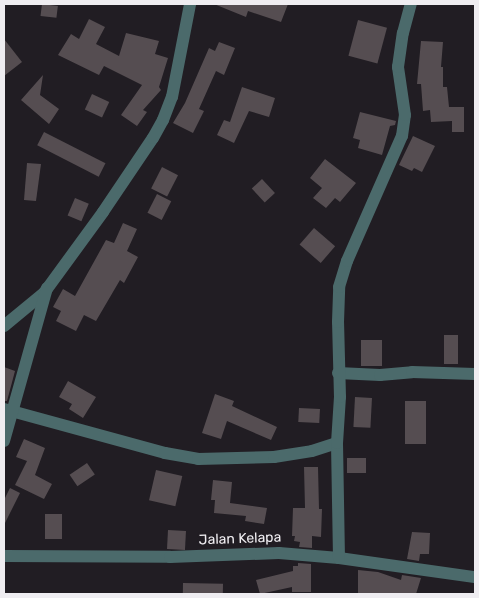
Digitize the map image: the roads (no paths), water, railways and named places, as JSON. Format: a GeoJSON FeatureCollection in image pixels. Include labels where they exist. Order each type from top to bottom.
{"type":"FeatureCollection","features":[{"type":"Feature","properties":{"kind":"street"},"geometry":{"type":"LineString","coordinates":[[4,326],[47,288],[103,212],[163,120],[172,98],[190,4]]}},
{"type":"Feature","properties":{"kind":"street"},"geometry":{"type":"LineString","coordinates":[[339,558],[337,442],[340,397],[338,322],[342,274],[396,154],[405,123],[398,66],[403,33],[411,4]]}},
{"type":"Feature","properties":{"kind":"street"},"geometry":{"type":"LineString","coordinates":[[4,441],[8,410],[47,288]]}},
{"type":"Feature","properties":{"kind":"street"},"geometry":{"type":"LineString","coordinates":[[338,373],[380,375],[412,372],[475,374]]}},
{"type":"Feature","properties":{"kind":"street"},"geometry":{"type":"LineString","coordinates":[[8,410],[165,453],[198,459],[274,457],[312,451],[337,442]]}},
{"type":"Feature","properties":{"kind":"street","name":"Jalan Kelapa"},"geometry":{"type":"LineString","coordinates":[[4,556],[160,557],[279,552],[339,558],[475,577]]}}]}
